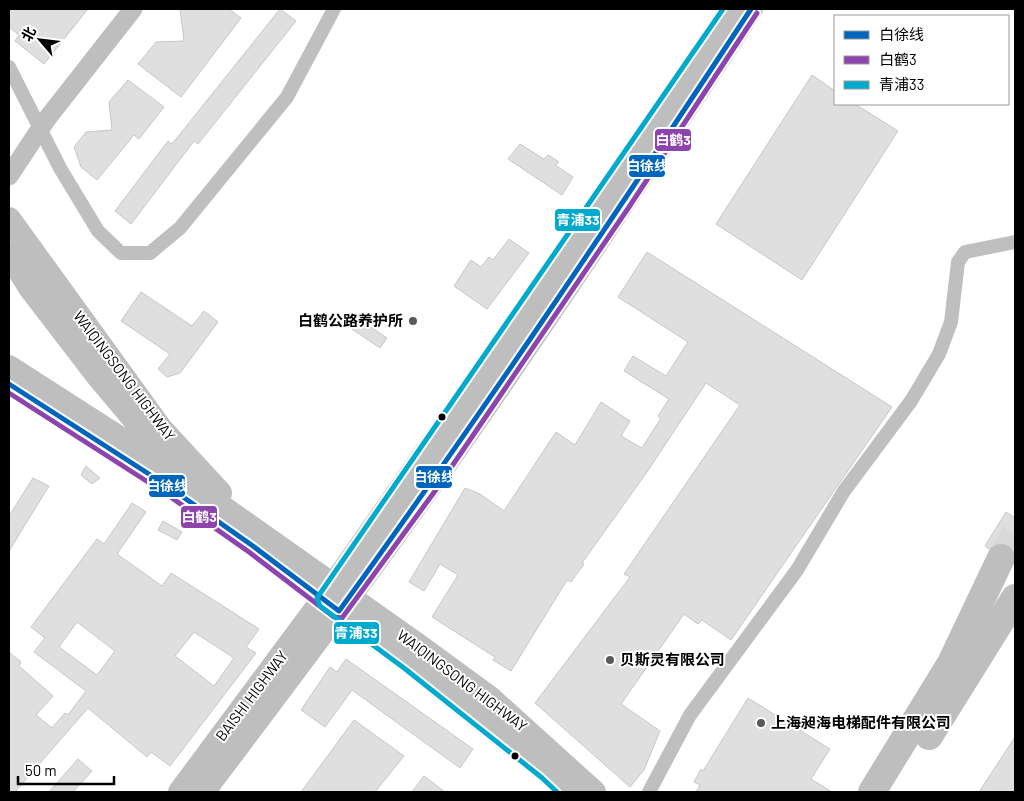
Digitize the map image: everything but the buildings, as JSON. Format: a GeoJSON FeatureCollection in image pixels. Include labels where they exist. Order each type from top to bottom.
{"type":"FeatureCollection","features":[{"type":"Feature","properties":{"kind":"highway"},"geometry":{"type":"LineString","coordinates":[[872,792],[951,663],[1001,558]]}},
{"type":"Feature","properties":{"kind":"highway"},"geometry":{"type":"LineString","coordinates":[[893,792],[1015,598]]}},
{"type":"Feature","properties":{"kind":"main road"},"geometry":{"type":"LineString","coordinates":[[336,599],[732,9]]}},
{"type":"Feature","properties":{"kind":"main road"},"geometry":{"type":"LineString","coordinates":[[336,599],[429,486],[601,236],[752,9]]}},
{"type":"Feature","properties":{"kind":"main road","name":"WAIQINGSONG HIGHWAY"},"geometry":{"type":"LineString","coordinates":[[9,219],[161,429],[249,534]]}},
{"type":"Feature","properties":{"kind":"main road","name":"WAIQINGSONG HIGHWAY"},"geometry":{"type":"LineString","coordinates":[[9,254],[31,289],[97,375],[150,440],[193,486],[249,534],[336,599],[490,698],[594,792]]}},
{"type":"Feature","properties":{"kind":"main road","name":"WAIQINGSONG HIGHWAY"},"geometry":{"type":"LineString","coordinates":[[9,367],[193,486]]}},
{"type":"Feature","properties":{"kind":"main road","name":"WAIQINGSONG HIGHWAY"},"geometry":{"type":"LineString","coordinates":[[9,384],[249,534]]}},
{"type":"Feature","properties":{"kind":"main road","name":"WAIQINGSONG HIGHWAY"},"geometry":{"type":"LineString","coordinates":[[336,599],[409,662],[546,771],[568,792]]}},
{"type":"Feature","properties":{"kind":"main road","name":"BAISHI HIGHWAY"},"geometry":{"type":"LineString","coordinates":[[180,792],[336,599]]}},
{"type":"Feature","properties":{"kind":"main road","name":"BAISHI HIGHWAY"},"geometry":{"type":"LineString","coordinates":[[203,792],[336,599]]}},
{"type":"Feature","properties":{"kind":"street"},"geometry":{"type":"LineString","coordinates":[[9,176],[46,120],[133,9]]}},
{"type":"Feature","properties":{"kind":"waterway"},"geometry":{"type":"LineString","coordinates":[[9,67],[60,168],[98,231],[121,253],[150,253],[180,228],[287,97],[334,9]]}},
{"type":"Feature","properties":{"kind":"waterway"},"geometry":{"type":"LineString","coordinates":[[649,792],[690,715],[797,570],[844,491],[911,401],[939,354],[951,322],[958,262],[965,252],[1015,242]]}},
{"type":"Feature","properties":{"kind":"tunnel"},"geometry":{"type":"LineString","coordinates":[[1001,558],[1015,534]]}},
{"type":"Feature","properties":{"kind":"transit line","name":"青浦33"},"geometry":{"type":"LineString","coordinates":[[557,792],[541,777],[404,668],[320,606],[317,598],[723,9]]}},
{"type":"Feature","properties":{"kind":"transit line","name":"白徐线"},"geometry":{"type":"LineString","coordinates":[[9,384],[166,485],[253,546],[339,611],[445,462],[548,312],[751,9]]}},
{"type":"Feature","properties":{"kind":"transit line","name":"白鹤3"},"geometry":{"type":"LineString","coordinates":[[9,393],[162,491],[249,552],[334,617],[342,618],[435,491],[629,207],[757,13]]}},
{"type":"Feature","properties":{"kind":"place","name":"白鹤公路养护所"},"geometry":{"type":"Point","coordinates":[413,321]}},
{"type":"Feature","properties":{"kind":"place","name":"贝斯灵有限公司"},"geometry":{"type":"Point","coordinates":[610,660]}},
{"type":"Feature","properties":{"kind":"place","name":"上海昶海电梯配件有限公司"},"geometry":{"type":"Point","coordinates":[761,723]}}]}
